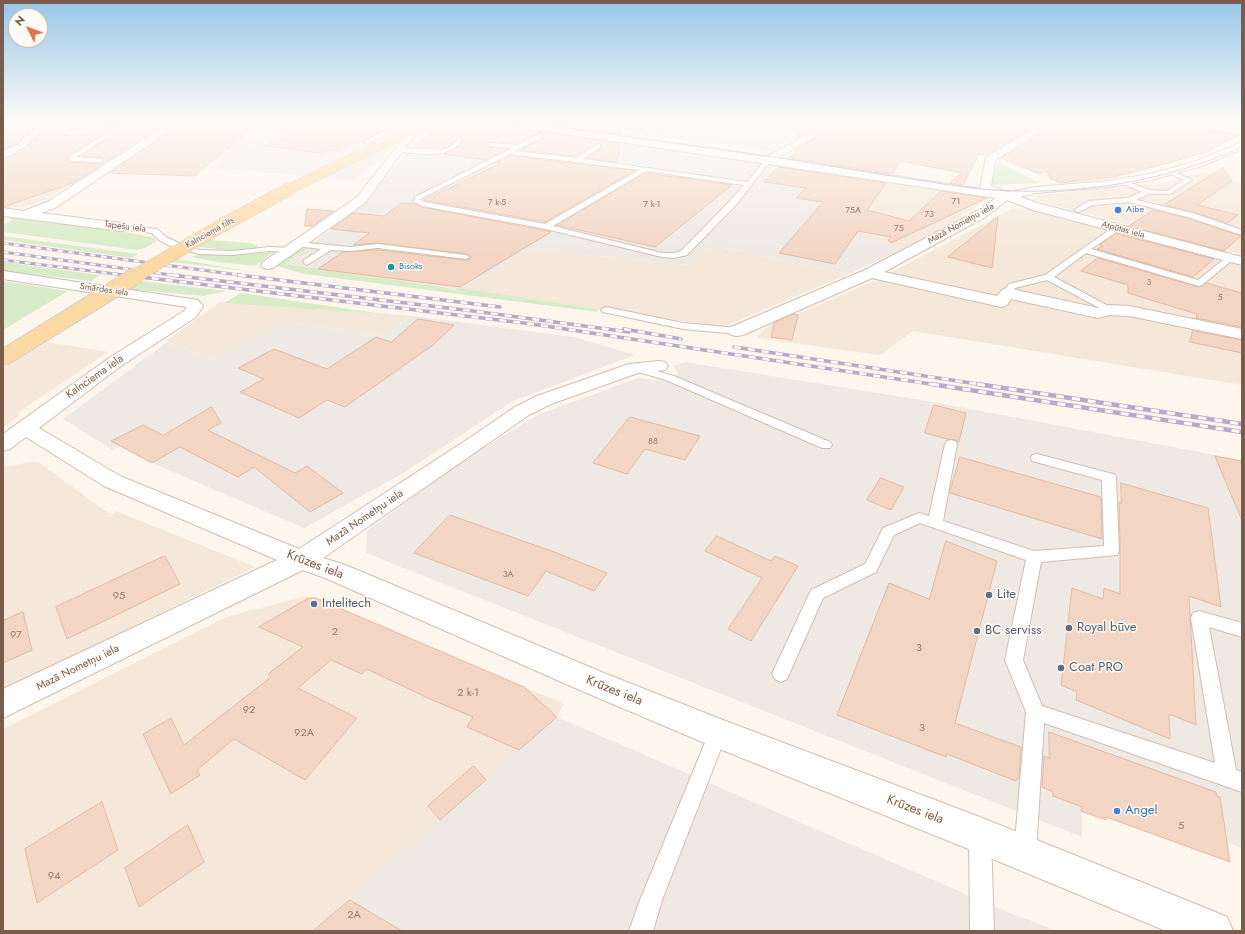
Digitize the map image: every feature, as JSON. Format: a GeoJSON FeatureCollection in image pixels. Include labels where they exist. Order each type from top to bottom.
{"type":"FeatureCollection","features":[{"type":"Feature","properties":{"kind":"main road","name":"Kalnciema tilts"},"geometry":{"type":"LineString","coordinates":[[120,270],[239,206],[318,167]]}},
{"type":"Feature","properties":{"kind":"main road","name":"Kalnciema tilts"},"geometry":{"type":"LineString","coordinates":[[3,358],[116,288],[223,226],[337,167]]}},
{"type":"Feature","properties":{"kind":"main road"},"geometry":{"type":"LineString","coordinates":[[74,297],[107,278]]}},
{"type":"Feature","properties":{"kind":"street"},"geometry":{"type":"LineString","coordinates":[[25,215],[52,205],[105,167]]}},
{"type":"Feature","properties":{"kind":"street"},"geometry":{"type":"LineString","coordinates":[[268,265],[361,200],[386,167]]}},
{"type":"Feature","properties":{"kind":"street"},"geometry":{"type":"LineString","coordinates":[[811,167],[1004,196]]}},
{"type":"Feature","properties":{"kind":"street"},"geometry":{"type":"LineString","coordinates":[[989,167],[985,188],[1004,196]]}},
{"type":"Feature","properties":{"kind":"street","name":"Mazā Nometņu iela"},"geometry":{"type":"LineString","coordinates":[[737,331],[870,273],[983,213],[998,203],[1004,196],[1036,190],[1123,182],[1171,172],[1188,167]]}},
{"type":"Feature","properties":{"kind":"street","name":"Atpūtas iela"},"geometry":{"type":"LineString","coordinates":[[1004,196],[1037,207],[1236,260]]}},
{"type":"Feature","properties":{"kind":"street","name":"Tapešu iela"},"geometry":{"type":"LineString","coordinates":[[3,212],[121,227]]}},
{"type":"Feature","properties":{"kind":"street"},"geometry":{"type":"LineString","coordinates":[[870,273],[1001,302],[1007,293],[1098,313],[1109,310],[1129,311],[1242,334]]}},
{"type":"Feature","properties":{"kind":"street","name":"Smārdes iela"},"geometry":{"type":"LineString","coordinates":[[3,275],[192,303],[195,306],[190,314]]}},
{"type":"Feature","properties":{"kind":"street","name":"Kalnciema iela"},"geometry":{"type":"LineString","coordinates":[[14,436],[115,362],[190,314]]}},
{"type":"Feature","properties":{"kind":"street","name":"Mazā Nometņu iela"},"geometry":{"type":"LineString","coordinates":[[3,704],[301,560],[481,440],[522,410],[544,400],[635,368],[659,366]]}},
{"type":"Feature","properties":{"kind":"street","name":"Krūzes iela"},"geometry":{"type":"LineString","coordinates":[[14,436],[112,481],[301,560],[334,571],[718,734],[980,835],[1213,931]]}},
{"type":"Feature","properties":{"kind":"lane"},"geometry":{"type":"LineString","coordinates":[[481,167],[419,197],[417,201],[422,204],[546,227],[662,255],[674,256],[684,253],[732,204],[763,167]]}},
{"type":"Feature","properties":{"kind":"lane"},"geometry":{"type":"LineString","coordinates":[[627,167],[749,184]]}},
{"type":"Feature","properties":{"kind":"lane"},"geometry":{"type":"LineString","coordinates":[[546,227],[645,169]]}},
{"type":"Feature","properties":{"kind":"lane"},"geometry":{"type":"LineString","coordinates":[[1123,182],[1148,192],[1168,193],[1189,180],[1171,172]]}},
{"type":"Feature","properties":{"kind":"lane"},"geometry":{"type":"LineString","coordinates":[[1078,210],[1091,203],[1129,200],[1148,192]]}},
{"type":"Feature","properties":{"kind":"lane"},"geometry":{"type":"LineString","coordinates":[[1129,200],[1190,215],[1242,233]]}},
{"type":"Feature","properties":{"kind":"lane"},"geometry":{"type":"LineString","coordinates":[[178,246],[239,213]]}},
{"type":"Feature","properties":{"kind":"lane","name":"Tapešu iela"},"geometry":{"type":"LineString","coordinates":[[121,227],[154,231],[163,239],[178,246],[215,253],[233,253],[294,247],[328,247],[350,249],[378,246],[466,257]]}},
{"type":"Feature","properties":{"kind":"lane"},"geometry":{"type":"LineString","coordinates":[[1007,293],[1012,286],[1048,277],[1118,228]]}},
{"type":"Feature","properties":{"kind":"lane"},"geometry":{"type":"LineString","coordinates":[[307,262],[328,247]]}},
{"type":"Feature","properties":{"kind":"lane"},"geometry":{"type":"LineString","coordinates":[[1085,250],[1199,283],[1236,260]]}},
{"type":"Feature","properties":{"kind":"lane"},"geometry":{"type":"LineString","coordinates":[[1048,277],[1109,310]]}},
{"type":"Feature","properties":{"kind":"lane"},"geometry":{"type":"LineString","coordinates":[[606,310],[683,326],[737,331]]}},
{"type":"Feature","properties":{"kind":"lane"},"geometry":{"type":"LineString","coordinates":[[635,368],[670,378],[826,445]]}},
{"type":"Feature","properties":{"kind":"lane"},"geometry":{"type":"LineString","coordinates":[[935,524],[951,444]]}},
{"type":"Feature","properties":{"kind":"lane"},"geometry":{"type":"LineString","coordinates":[[781,674],[817,594],[871,568],[888,532],[919,518],[1034,557],[1112,551],[1109,477],[1037,458]]}},
{"type":"Feature","properties":{"kind":"lane"},"geometry":{"type":"LineString","coordinates":[[1025,853],[1035,712],[1014,660],[1034,557]]}},
{"type":"Feature","properties":{"kind":"lane"},"geometry":{"type":"LineString","coordinates":[[1234,779],[1199,618],[1242,630]]}},
{"type":"Feature","properties":{"kind":"lane"},"geometry":{"type":"LineString","coordinates":[[1035,712],[1234,779]]}},
{"type":"Feature","properties":{"kind":"lane"},"geometry":{"type":"LineString","coordinates":[[641,931],[651,900],[718,734]]}},
{"type":"Feature","properties":{"kind":"lane"},"geometry":{"type":"LineString","coordinates":[[980,835],[982,931]]}},
{"type":"Feature","properties":{"kind":"shaded area"},"geometry":{"type":"Polygon","coordinates":[[[211,167],[372,167],[354,181],[208,168],[211,167]]]}},
{"type":"Feature","properties":{"kind":"shaded area"},"geometry":{"type":"Polygon","coordinates":[[[395,167],[787,167],[851,176],[808,224],[868,238],[900,250],[849,274],[716,246],[686,265],[529,249],[464,290],[285,264],[366,203],[395,167]]]}},
{"type":"Feature","properties":{"kind":"shaded area"},"geometry":{"type":"Polygon","coordinates":[[[1203,172],[1242,183],[1242,254],[1034,199],[1035,196],[1041,195],[1142,184],[1151,186],[1203,172]]]}},
{"type":"Feature","properties":{"kind":"shaded area"},"geometry":{"type":"Polygon","coordinates":[[[3,176],[76,181],[44,201],[26,206],[3,208],[3,176]]]}},
{"type":"Feature","properties":{"kind":"shaded area"},"geometry":{"type":"Polygon","coordinates":[[[851,176],[969,193],[990,198],[933,234],[900,250],[868,238],[807,224],[851,176]]]}},
{"type":"Feature","properties":{"kind":"shaded area"},"geometry":{"type":"Polygon","coordinates":[[[1013,208],[1033,209],[1242,266],[1242,385],[913,331],[880,355],[757,338],[765,328],[879,279],[1013,208]]]}},
{"type":"Feature","properties":{"kind":"shaded area"},"geometry":{"type":"Polygon","coordinates":[[[715,246],[849,274],[723,327],[464,290],[529,249],[686,265],[715,246]]]}},
{"type":"Feature","properties":{"kind":"shaded area"},"geometry":{"type":"Polygon","coordinates":[[[220,302],[413,316],[378,336],[287,322],[211,360],[166,341],[220,302]]]}},
{"type":"Feature","properties":{"kind":"shaded area"},"geometry":{"type":"Polygon","coordinates":[[[413,316],[574,337],[635,355],[513,401],[405,472],[304,528],[152,463],[120,446],[113,450],[63,419],[166,343],[170,343],[211,360],[287,322],[378,336],[413,316]]]}},
{"type":"Feature","properties":{"kind":"shaded area"},"geometry":{"type":"Polygon","coordinates":[[[47,342],[108,352],[17,413],[20,415],[3,427],[3,368],[47,342]]]}},
{"type":"Feature","properties":{"kind":"shaded area"},"geometry":{"type":"Polygon","coordinates":[[[685,362],[933,402],[1242,460],[1242,848],[1227,842],[1230,862],[1106,817],[1106,820],[1082,811],[1082,837],[366,553],[367,531],[465,459],[540,414],[638,378],[661,381],[678,375],[674,366],[685,362]]]}},
{"type":"Feature","properties":{"kind":"shaded area"},"geometry":{"type":"Polygon","coordinates":[[[37,461],[105,511],[113,514],[116,511],[255,567],[3,690],[3,467],[37,461]]]}},
{"type":"Feature","properties":{"kind":"shaded area"},"geometry":{"type":"Polygon","coordinates":[[[307,596],[309,598],[316,598],[564,704],[557,717],[313,931],[3,931],[3,729],[226,617],[307,596]]]}},
{"type":"Feature","properties":{"kind":"shaded area"},"geometry":{"type":"Polygon","coordinates":[[[557,717],[1007,912],[1058,931],[313,931],[557,717]]]}},
{"type":"Feature","properties":{"kind":"green space"},"geometry":{"type":"Polygon","coordinates":[[[996,167],[1006,167],[1040,183],[991,185],[996,167]]]}},
{"type":"Feature","properties":{"kind":"green space"},"geometry":{"type":"Polygon","coordinates":[[[15,217],[116,229],[152,237],[157,241],[145,248],[137,250],[3,232],[3,225],[12,221],[7,220],[15,217]]]}},
{"type":"Feature","properties":{"kind":"green space"},"geometry":{"type":"Polygon","coordinates":[[[3,236],[138,254],[132,258],[3,240],[3,236]]]}},
{"type":"Feature","properties":{"kind":"green space"},"geometry":{"type":"Polygon","coordinates":[[[210,240],[250,243],[258,246],[256,249],[237,251],[198,247],[210,240]]]}},
{"type":"Feature","properties":{"kind":"green space"},"geometry":{"type":"Polygon","coordinates":[[[301,247],[308,248],[285,264],[455,290],[458,288],[598,309],[597,312],[305,274],[276,266],[301,247]]]}},
{"type":"Feature","properties":{"kind":"green space"},"geometry":{"type":"Polygon","coordinates":[[[274,252],[255,266],[191,257],[202,254],[232,256],[274,252]]]}},
{"type":"Feature","properties":{"kind":"green space"},"geometry":{"type":"Polygon","coordinates":[[[177,259],[247,271],[171,262],[177,259]]]}},
{"type":"Feature","properties":{"kind":"green space"},"geometry":{"type":"Polygon","coordinates":[[[3,262],[100,275],[91,281],[3,271],[3,262]]]}},
{"type":"Feature","properties":{"kind":"green space"},"geometry":{"type":"Polygon","coordinates":[[[3,281],[68,291],[3,330],[3,281]]]}},
{"type":"Feature","properties":{"kind":"green space"},"geometry":{"type":"Polygon","coordinates":[[[140,281],[227,291],[203,296],[126,289],[140,281]]]}},
{"type":"Feature","properties":{"kind":"green space"},"geometry":{"type":"Polygon","coordinates":[[[241,293],[376,313],[401,315],[224,303],[241,293]]]}},
{"type":"Feature","properties":{"kind":"building"},"geometry":{"type":"Polygon","coordinates":[[[3,167],[99,167],[73,183],[3,207],[3,167]]]}},
{"type":"Feature","properties":{"kind":"building"},"geometry":{"type":"Polygon","coordinates":[[[118,167],[205,167],[194,176],[109,173],[118,167]]]}},
{"type":"Feature","properties":{"kind":"building"},"geometry":{"type":"Polygon","coordinates":[[[494,167],[602,167],[634,171],[545,222],[424,200],[494,167]]]}},
{"type":"Feature","properties":{"kind":"building"},"geometry":{"type":"Polygon","coordinates":[[[779,167],[886,183],[867,210],[909,221],[941,191],[987,198],[891,243],[888,240],[891,237],[858,231],[835,264],[779,253],[823,202],[796,198],[806,188],[764,182],[779,167]]]}},
{"type":"Feature","properties":{"kind":"building"},"geometry":{"type":"Polygon","coordinates":[[[844,167],[897,167],[892,174],[844,167]]]}},
{"type":"Feature","properties":{"kind":"building"},"geometry":{"type":"Polygon","coordinates":[[[929,167],[973,167],[963,185],[950,183],[961,173],[929,167]]]}},
{"type":"Feature","properties":{"kind":"building"},"geometry":{"type":"Polygon","coordinates":[[[1021,167],[1154,167],[1114,177],[1060,183],[1051,179],[1046,171],[1039,174],[1021,167]]]}},
{"type":"Feature","properties":{"kind":"building"},"geometry":{"type":"Polygon","coordinates":[[[1223,168],[1232,181],[1197,205],[1238,215],[1227,223],[1193,212],[1164,205],[1223,168]]]}},
{"type":"Feature","properties":{"kind":"building"},"geometry":{"type":"Polygon","coordinates":[[[646,173],[732,185],[655,247],[557,225],[646,173]]]}},
{"type":"Feature","properties":{"kind":"building"},"geometry":{"type":"Polygon","coordinates":[[[402,203],[415,204],[422,207],[551,232],[460,287],[318,269],[343,252],[378,250],[466,260],[471,258],[466,254],[378,243],[353,245],[370,233],[331,229],[354,213],[384,216],[402,203]]]}},
{"type":"Feature","properties":{"kind":"building"},"geometry":{"type":"Polygon","coordinates":[[[307,209],[334,211],[312,226],[305,226],[307,209]]]}},
{"type":"Feature","properties":{"kind":"building"},"geometry":{"type":"Polygon","coordinates":[[[1156,210],[1187,218],[1241,236],[1224,251],[1129,226],[1156,210]]]}},
{"type":"Feature","properties":{"kind":"building"},"geometry":{"type":"Polygon","coordinates":[[[998,217],[992,268],[948,257],[998,217]]]}},
{"type":"Feature","properties":{"kind":"building"},"geometry":{"type":"Polygon","coordinates":[[[1117,234],[1214,259],[1193,277],[1097,249],[1103,246],[1100,245],[1117,234]]]}},
{"type":"Feature","properties":{"kind":"building"},"geometry":{"type":"Polygon","coordinates":[[[1098,258],[1199,287],[1206,283],[1242,293],[1242,327],[1196,318],[1197,314],[1128,293],[1128,285],[1081,271],[1098,258]]]}},
{"type":"Feature","properties":{"kind":"building"},"geometry":{"type":"Polygon","coordinates":[[[793,314],[798,315],[792,340],[771,337],[774,323],[793,314]]]}},
{"type":"Feature","properties":{"kind":"building"},"geometry":{"type":"Polygon","coordinates":[[[418,319],[454,325],[433,345],[345,407],[327,400],[299,418],[240,392],[264,379],[238,368],[274,349],[327,369],[376,337],[391,342],[418,319]]]}},
{"type":"Feature","properties":{"kind":"building"},"geometry":{"type":"Polygon","coordinates":[[[1193,331],[1242,340],[1242,353],[1190,342],[1193,331]]]}},
{"type":"Feature","properties":{"kind":"building"},"geometry":{"type":"Polygon","coordinates":[[[934,405],[966,413],[959,442],[925,433],[934,405]]]}},
{"type":"Feature","properties":{"kind":"building"},"geometry":{"type":"Polygon","coordinates":[[[212,407],[221,423],[208,430],[295,473],[307,466],[343,493],[310,512],[254,467],[238,477],[180,447],[152,463],[111,441],[143,425],[163,435],[212,407]]]}},
{"type":"Feature","properties":{"kind":"building"},"geometry":{"type":"Polygon","coordinates":[[[630,417],[700,436],[685,460],[645,449],[627,474],[593,463],[630,417]]]}},
{"type":"Feature","properties":{"kind":"building"},"geometry":{"type":"Polygon","coordinates":[[[1215,456],[1242,461],[1242,520],[1215,456]]]}},
{"type":"Feature","properties":{"kind":"building"},"geometry":{"type":"Polygon","coordinates":[[[960,457],[1101,497],[1102,539],[950,493],[960,457]]]}},
{"type":"Feature","properties":{"kind":"building"},"geometry":{"type":"Polygon","coordinates":[[[881,478],[904,487],[891,510],[867,500],[881,478]]]}},
{"type":"Feature","properties":{"kind":"building"},"geometry":{"type":"Polygon","coordinates":[[[1121,483],[1208,508],[1221,607],[1189,596],[1196,725],[1169,714],[1170,739],[1076,700],[1077,692],[1061,685],[1072,588],[1103,599],[1104,588],[1120,594],[1119,502],[1121,503],[1121,483]]]}},
{"type":"Feature","properties":{"kind":"building"},"geometry":{"type":"Polygon","coordinates":[[[450,515],[557,553],[607,573],[594,591],[546,571],[528,596],[414,553],[450,515]]]}},
{"type":"Feature","properties":{"kind":"building"},"geometry":{"type":"Polygon","coordinates":[[[717,536],[771,561],[775,556],[798,566],[751,641],[728,629],[762,578],[705,551],[717,536]]]}},
{"type":"Feature","properties":{"kind":"building"},"geometry":{"type":"Polygon","coordinates":[[[946,541],[997,561],[955,723],[1021,747],[1019,779],[1017,778],[1016,781],[947,754],[946,757],[837,715],[889,583],[929,599],[946,541]]]}},
{"type":"Feature","properties":{"kind":"building"},"geometry":{"type":"Polygon","coordinates":[[[165,556],[180,584],[67,639],[56,607],[165,556]]]}},
{"type":"Feature","properties":{"kind":"building"},"geometry":{"type":"Polygon","coordinates":[[[309,598],[316,598],[524,687],[557,717],[519,750],[467,727],[473,717],[430,699],[367,669],[362,674],[331,660],[298,688],[357,718],[305,780],[234,739],[197,770],[200,775],[171,794],[143,734],[171,718],[184,745],[271,677],[268,674],[303,647],[259,627],[309,598]]]}},
{"type":"Feature","properties":{"kind":"building"},"geometry":{"type":"Polygon","coordinates":[[[23,612],[32,650],[3,663],[3,621],[23,612]]]}},
{"type":"Feature","properties":{"kind":"building"},"geometry":{"type":"Polygon","coordinates":[[[1049,732],[1216,792],[1217,796],[1220,797],[1230,862],[1106,817],[1106,820],[1081,811],[1082,807],[1053,796],[1053,792],[1042,787],[1044,756],[1049,758],[1049,732]]]}},
{"type":"Feature","properties":{"kind":"building"},"geometry":{"type":"Polygon","coordinates":[[[474,766],[486,780],[440,820],[428,806],[474,766]]]}},
{"type":"Feature","properties":{"kind":"building"},"geometry":{"type":"Polygon","coordinates":[[[102,802],[118,850],[37,903],[25,849],[102,802]]]}},
{"type":"Feature","properties":{"kind":"building"},"geometry":{"type":"Polygon","coordinates":[[[188,825],[204,862],[139,907],[125,868],[188,825]]]}},
{"type":"Feature","properties":{"kind":"building"},"geometry":{"type":"Polygon","coordinates":[[[350,900],[402,931],[313,931],[350,900]]]}},
{"type":"Feature","properties":{"kind":"tram line"},"geometry":{"type":"LineString","coordinates":[[834,167],[964,187],[1015,191],[1081,189],[1148,178],[1191,167]]}},
{"type":"Feature","properties":{"kind":"railway"},"geometry":{"type":"LineString","coordinates":[[3,243],[244,276]]}},
{"type":"Feature","properties":{"kind":"railway"},"geometry":{"type":"LineString","coordinates":[[3,252],[176,276]]}},
{"type":"Feature","properties":{"kind":"railway"},"geometry":{"type":"LineString","coordinates":[[3,260],[132,276]]}},
{"type":"Feature","properties":{"kind":"railway"},"geometry":{"type":"LineString","coordinates":[[124,275],[532,324],[937,385]]}},
{"type":"Feature","properties":{"kind":"railway"},"geometry":{"type":"LineString","coordinates":[[171,275],[176,276]]}},
{"type":"Feature","properties":{"kind":"railway"},"geometry":{"type":"LineString","coordinates":[[238,275],[244,276]]}},
{"type":"Feature","properties":{"kind":"railway"},"geometry":{"type":"LineString","coordinates":[[176,276],[473,311],[629,332]]}},
{"type":"Feature","properties":{"kind":"railway"},"geometry":{"type":"LineString","coordinates":[[244,276],[500,307]]}},
{"type":"Feature","properties":{"kind":"railway"},"geometry":{"type":"LineString","coordinates":[[624,329],[681,339]]}},
{"type":"Feature","properties":{"kind":"railway"},"geometry":{"type":"LineString","coordinates":[[734,347],[984,385]]}},
{"type":"Feature","properties":{"kind":"railway"},"geometry":{"type":"LineString","coordinates":[[931,384],[1242,432]]}},
{"type":"Feature","properties":{"kind":"railway"},"geometry":{"type":"LineString","coordinates":[[977,384],[1242,424]]}},
{"type":"Feature","properties":{"kind":"place","name":"Aibe"},"geometry":{"type":"Point","coordinates":[1118,210]}},
{"type":"Feature","properties":{"kind":"place","name":"Bisoks"},"geometry":{"type":"Point","coordinates":[391,267]}},
{"type":"Feature","properties":{"kind":"place","name":"Lite"},"geometry":{"type":"Point","coordinates":[989,595]}},
{"type":"Feature","properties":{"kind":"place","name":"Intelitech"},"geometry":{"type":"Point","coordinates":[314,604]}},
{"type":"Feature","properties":{"kind":"place","name":"Royal būve"},"geometry":{"type":"Point","coordinates":[1069,628]}},
{"type":"Feature","properties":{"kind":"place","name":"BC serviss"},"geometry":{"type":"Point","coordinates":[977,631]}},
{"type":"Feature","properties":{"kind":"place","name":"Coat PRO"},"geometry":{"type":"Point","coordinates":[1061,668]}},
{"type":"Feature","properties":{"kind":"place","name":"Angel"},"geometry":{"type":"Point","coordinates":[1117,811]}}]}
